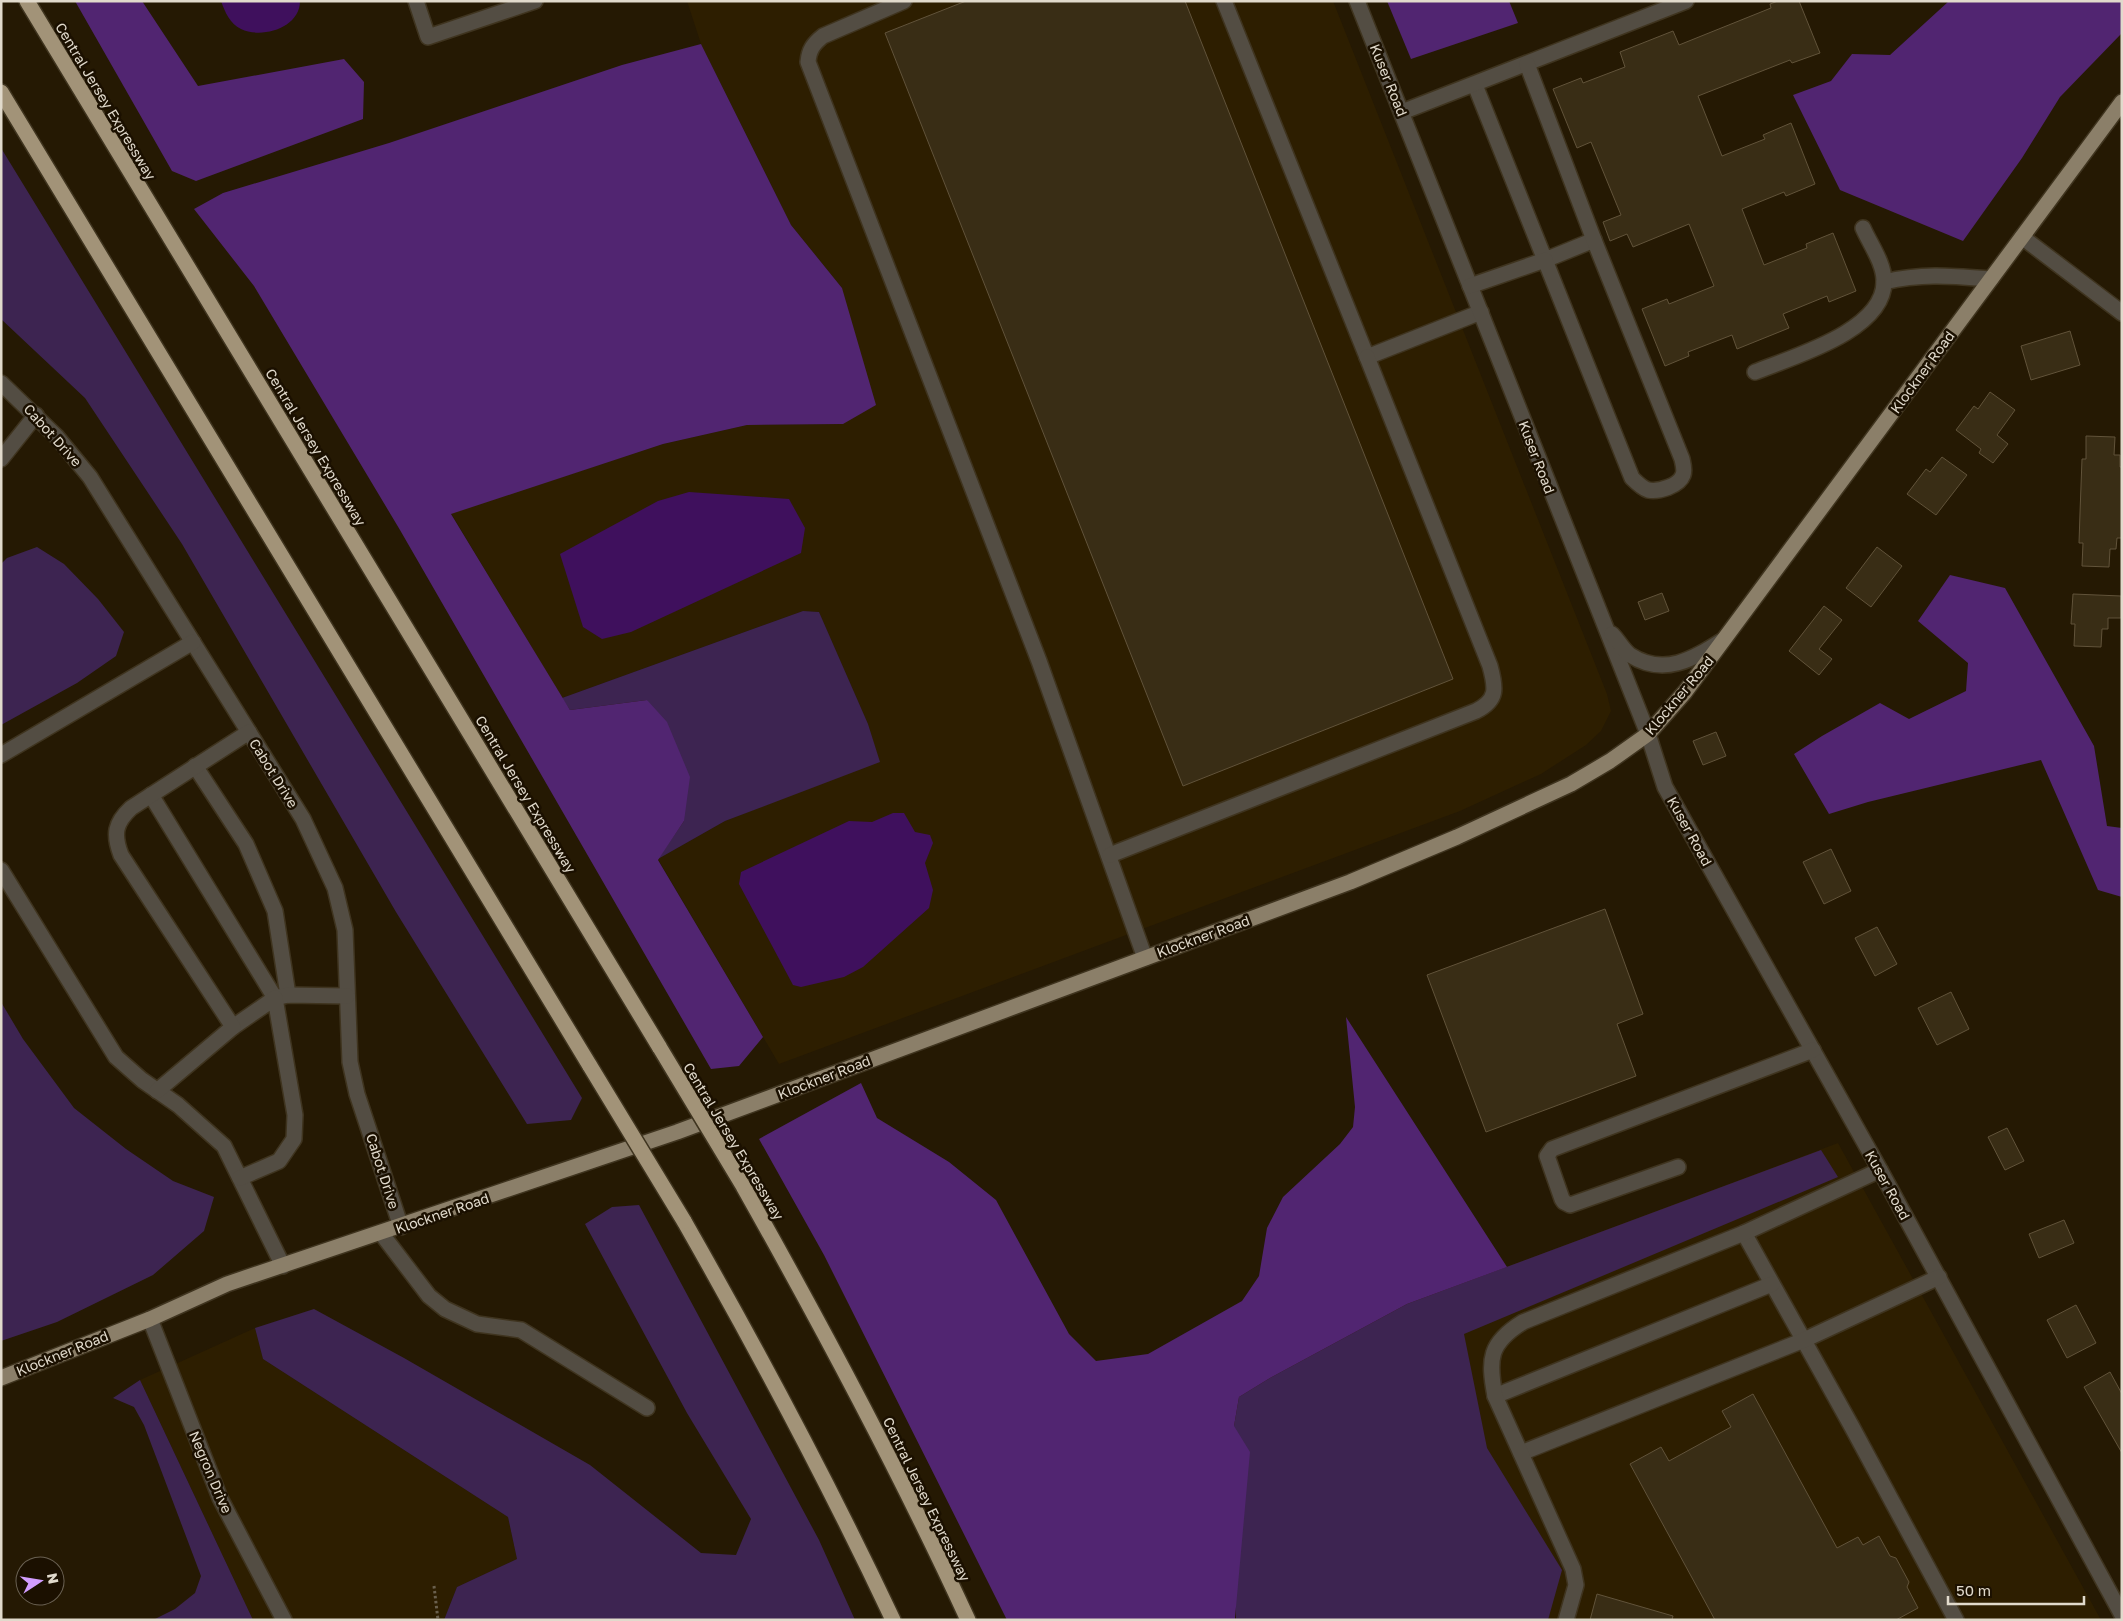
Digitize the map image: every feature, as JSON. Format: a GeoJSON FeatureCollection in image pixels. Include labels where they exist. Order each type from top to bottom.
{"type":"FeatureCollection","features":[{"type":"Feature","properties":{"kind":"highway","name":"Central Jersey Expressway"},"geometry":{"type":"LineString","coordinates":[[27,1],[743,1186],[884,1447],[968,1620]]}},
{"type":"Feature","properties":{"kind":"highway"},"geometry":{"type":"LineString","coordinates":[[1,92],[684,1221],[732,1306],[824,1479],[893,1620]]}},
{"type":"Feature","properties":{"kind":"main road","name":"Klockner Road"},"geometry":{"type":"LineString","coordinates":[[1,1378],[150,1319],[227,1284],[401,1227],[677,1132],[1350,882],[1457,838],[1571,784],[1610,761],[1648,734],[1685,692],[2122,102]]}},
{"type":"Feature","properties":{"kind":"street"},"geometry":{"type":"LineString","coordinates":[[416,1],[428,37],[535,1]]}},
{"type":"Feature","properties":{"kind":"street"},"geometry":{"type":"LineString","coordinates":[[904,1],[823,36],[814,43],[809,52],[808,62],[1039,661],[1145,958]]}},
{"type":"Feature","properties":{"kind":"street"},"geometry":{"type":"LineString","coordinates":[[1110,856],[1476,711],[1486,706],[1493,695],[1495,683],[1490,666],[1224,1]]}},
{"type":"Feature","properties":{"kind":"street","name":"Kuser Road"},"geometry":{"type":"LineString","coordinates":[[1357,1],[1648,734],[1665,787],[1880,1170],[2122,1615]]}},
{"type":"Feature","properties":{"kind":"street"},"geometry":{"type":"LineString","coordinates":[[1402,112],[1686,1]]}},
{"type":"Feature","properties":{"kind":"street"},"geometry":{"type":"LineString","coordinates":[[1475,85],[1632,478],[1640,486],[1648,490],[1666,488],[1678,482],[1683,475],[1682,459],[1594,240],[1527,64]]}},
{"type":"Feature","properties":{"kind":"street"},"geometry":{"type":"LineString","coordinates":[[1755,372],[1836,340],[1867,316],[1880,298],[1884,282],[1882,269],[1863,228]]}},
{"type":"Feature","properties":{"kind":"street"},"geometry":{"type":"LineString","coordinates":[[2022,237],[2122,313]]}},
{"type":"Feature","properties":{"kind":"street"},"geometry":{"type":"LineString","coordinates":[[1470,286],[1545,260],[1594,240]]}},
{"type":"Feature","properties":{"kind":"street"},"geometry":{"type":"LineString","coordinates":[[1884,282],[1937,274],[1990,279]]}},
{"type":"Feature","properties":{"kind":"street"},"geometry":{"type":"LineString","coordinates":[[1367,357],[1481,312]]}},
{"type":"Feature","properties":{"kind":"street","name":"Cabot Drive"},"geometry":{"type":"LineString","coordinates":[[1,383],[57,437],[90,477],[303,819],[335,888],[345,930],[350,1062],[357,1094],[401,1227]]}},
{"type":"Feature","properties":{"kind":"street"},"geometry":{"type":"LineString","coordinates":[[1,459],[36,415]]}},
{"type":"Feature","properties":{"kind":"street"},"geometry":{"type":"LineString","coordinates":[[1601,619],[1628,654],[1652,665],[1667,666],[1698,656],[1724,639]]}},
{"type":"Feature","properties":{"kind":"street"},"geometry":{"type":"LineString","coordinates":[[1,755],[193,642]]}},
{"type":"Feature","properties":{"kind":"street"},"geometry":{"type":"LineString","coordinates":[[233,1027],[121,855],[116,843],[116,830],[121,817],[131,808],[249,732]]}},
{"type":"Feature","properties":{"kind":"street"},"geometry":{"type":"LineString","coordinates":[[195,766],[246,844],[276,911],[282,997],[295,1115],[294,1139],[279,1161],[240,1178]]}},
{"type":"Feature","properties":{"kind":"street"},"geometry":{"type":"LineString","coordinates":[[151,795],[282,997]]}},
{"type":"Feature","properties":{"kind":"street"},"geometry":{"type":"LineString","coordinates":[[1,870],[116,1057],[178,1105],[224,1146],[283,1266]]}},
{"type":"Feature","properties":{"kind":"street"},"geometry":{"type":"LineString","coordinates":[[157,1090],[233,1027],[282,997],[347,996]]}},
{"type":"Feature","properties":{"kind":"street"},"geometry":{"type":"LineString","coordinates":[[1678,1166],[1570,1205],[1562,1199],[1546,1156],[1552,1149],[1813,1050]]}},
{"type":"Feature","properties":{"kind":"street"},"geometry":{"type":"LineString","coordinates":[[1566,1620],[1576,1585],[1573,1569],[1495,1396],[1490,1369],[1496,1347],[1507,1332],[1523,1322],[1744,1233],[1880,1170]]}},
{"type":"Feature","properties":{"kind":"street"},"geometry":{"type":"LineString","coordinates":[[381,1233],[429,1296],[445,1309],[477,1324],[521,1330],[647,1408]]}},
{"type":"Feature","properties":{"kind":"street"},"geometry":{"type":"LineString","coordinates":[[1744,1233],[1956,1620]]}},
{"type":"Feature","properties":{"kind":"street"},"geometry":{"type":"LineString","coordinates":[[1521,1453],[1804,1340],[1938,1277]]}},
{"type":"Feature","properties":{"kind":"street"},"geometry":{"type":"LineString","coordinates":[[1495,1396],[1772,1284]]}},
{"type":"Feature","properties":{"kind":"street","name":"Negron Drive"},"geometry":{"type":"LineString","coordinates":[[150,1319],[220,1498],[284,1620]]}},
{"type":"Feature","properties":{"kind":"path"},"geometry":{"type":"LineString","coordinates":[[434,1586],[438,1620]]}},
{"type":"Feature","properties":{"kind":"shaded area"},"geometry":{"type":"Polygon","coordinates":[[[75,1],[142,1],[198,86],[344,59],[364,82],[363,119],[196,181],[172,171],[75,1]]]}},
{"type":"Feature","properties":{"kind":"shaded area"},"geometry":{"type":"Polygon","coordinates":[[[221,1],[300,1],[294,18],[287,24],[269,32],[259,33],[241,29],[234,24],[226,13],[221,1]]]}},
{"type":"Feature","properties":{"kind":"shaded area"},"geometry":{"type":"Polygon","coordinates":[[[687,1],[1333,1],[1607,694],[1611,711],[1601,731],[1586,745],[1541,774],[1460,811],[779,1064],[658,859],[725,821],[879,761],[868,724],[819,612],[803,611],[562,698],[451,513],[663,444],[747,425],[843,424],[842,288],[791,225],[701,44],[687,1]]]}},
{"type":"Feature","properties":{"kind":"shaded area"},"geometry":{"type":"Polygon","coordinates":[[[1387,1],[1509,1],[1518,23],[1411,59],[1387,1]]]}},
{"type":"Feature","properties":{"kind":"shaded area"},"geometry":{"type":"Polygon","coordinates":[[[1949,1],[2122,1],[2122,33],[2060,97],[2022,158],[1963,241],[1840,190],[1793,95],[1831,81],[1852,54],[1890,55],[1949,1]]]}},
{"type":"Feature","properties":{"kind":"shaded area"},"geometry":{"type":"Polygon","coordinates":[[[701,44],[791,225],[842,288],[876,405],[843,424],[747,425],[663,444],[451,514],[570,710],[647,700],[667,722],[690,777],[684,821],[658,860],[763,1037],[739,1066],[711,1069],[400,530],[254,286],[194,209],[223,193],[389,143],[622,65],[701,44]]]}},
{"type":"Feature","properties":{"kind":"shaded area"},"geometry":{"type":"Polygon","coordinates":[[[1,148],[582,1098],[571,1120],[527,1124],[396,912],[182,544],[85,398],[1,319],[1,148]]]}},
{"type":"Feature","properties":{"kind":"shaded area"},"geometry":{"type":"Polygon","coordinates":[[[689,492],[789,499],[805,528],[801,553],[631,632],[602,639],[583,627],[560,554],[658,501],[689,492]]]}},
{"type":"Feature","properties":{"kind":"shaded area"},"geometry":{"type":"Polygon","coordinates":[[[37,547],[64,564],[98,599],[124,632],[116,656],[77,683],[1,725],[1,564],[7,558],[37,547]]]}},
{"type":"Feature","properties":{"kind":"shaded area"},"geometry":{"type":"Polygon","coordinates":[[[1950,575],[2005,588],[2094,746],[2107,826],[2122,828],[2122,897],[2098,890],[2041,760],[1868,802],[1829,814],[1794,754],[1880,703],[1909,719],[1966,691],[1968,663],[1918,621],[1950,575]]]}},
{"type":"Feature","properties":{"kind":"shaded area"},"geometry":{"type":"Polygon","coordinates":[[[803,611],[819,612],[868,724],[880,762],[725,821],[658,859],[684,821],[647,700],[570,710],[562,698],[803,611]]]}},
{"type":"Feature","properties":{"kind":"shaded area"},"geometry":{"type":"Polygon","coordinates":[[[893,813],[904,813],[915,832],[930,835],[933,843],[925,863],[933,890],[929,908],[863,967],[844,977],[801,987],[793,985],[739,884],[741,872],[849,821],[872,822],[893,813]]]}},
{"type":"Feature","properties":{"kind":"shaded area"},"geometry":{"type":"Polygon","coordinates":[[[1,1002],[23,1039],[74,1108],[126,1149],[173,1181],[214,1197],[204,1231],[153,1275],[57,1322],[1,1341],[1,1002]]]}},
{"type":"Feature","properties":{"kind":"shaded area"},"geometry":{"type":"Polygon","coordinates":[[[1346,1017],[1507,1267],[1407,1304],[1270,1378],[1239,1397],[1234,1426],[1250,1452],[1236,1620],[1007,1620],[824,1255],[759,1139],[861,1083],[877,1118],[949,1162],[996,1200],[1069,1334],[1096,1361],[1148,1354],[1242,1301],[1259,1276],[1267,1228],[1283,1197],[1340,1144],[1353,1127],[1355,1107],[1346,1017]]]}},
{"type":"Feature","properties":{"kind":"shaded area"},"geometry":{"type":"Polygon","coordinates":[[[1838,1143],[2101,1620],[1236,1620],[1239,1397],[1270,1378],[1407,1304],[1838,1143]]]}},
{"type":"Feature","properties":{"kind":"shaded area"},"geometry":{"type":"Polygon","coordinates":[[[1821,1150],[1838,1177],[1464,1334],[1487,1448],[1562,1570],[1548,1620],[1236,1620],[1234,1426],[1239,1397],[1270,1378],[1407,1304],[1821,1150]]]}},
{"type":"Feature","properties":{"kind":"shaded area"},"geometry":{"type":"Polygon","coordinates":[[[639,1205],[819,1540],[855,1620],[444,1620],[457,1587],[517,1559],[508,1517],[263,1359],[255,1328],[314,1309],[404,1358],[590,1465],[701,1553],[736,1555],[751,1519],[687,1413],[585,1224],[612,1207],[639,1205]]]}},
{"type":"Feature","properties":{"kind":"shaded area"},"geometry":{"type":"Polygon","coordinates":[[[255,1328],[263,1359],[508,1517],[517,1559],[457,1587],[444,1620],[253,1620],[140,1380],[255,1328]]]}},
{"type":"Feature","properties":{"kind":"shaded area"},"geometry":{"type":"Polygon","coordinates":[[[140,1380],[253,1620],[153,1620],[175,1609],[195,1593],[201,1576],[144,1425],[134,1407],[113,1398],[140,1380]]]}},
{"type":"Feature","properties":{"kind":"building"},"geometry":{"type":"Polygon","coordinates":[[[966,1],[1185,1],[1453,679],[1183,786],[885,33],[966,1]]]}},
{"type":"Feature","properties":{"kind":"building"},"geometry":{"type":"Polygon","coordinates":[[[1778,1],[1799,1],[1820,53],[1792,63],[1790,60],[1698,96],[1722,156],[1765,139],[1763,135],[1791,123],[1815,184],[1786,196],[1784,192],[1742,209],[1764,265],[1807,248],[1806,244],[1833,233],[1856,291],[1829,302],[1827,296],[1783,314],[1789,328],[1737,349],[1732,335],[1688,352],[1689,356],[1665,366],[1642,309],[1667,299],[1669,304],[1714,286],[1689,224],[1633,247],[1627,234],[1610,241],[1603,222],[1621,215],[1591,142],[1577,148],[1553,89],[1581,78],[1583,83],[1625,67],[1620,52],[1673,31],[1679,45],[1771,8],[1770,4],[1778,1]]]}},
{"type":"Feature","properties":{"kind":"building"},"geometry":{"type":"Polygon","coordinates":[[[2070,331],[2080,365],[2031,380],[2021,346],[2070,331]]]}},
{"type":"Feature","properties":{"kind":"building"},"geometry":{"type":"Polygon","coordinates":[[[1990,392],[2015,410],[1997,435],[2008,444],[1993,463],[1979,453],[1981,449],[1956,430],[1974,406],[1978,409],[1990,392]]]}},
{"type":"Feature","properties":{"kind":"building"},"geometry":{"type":"Polygon","coordinates":[[[2086,436],[2115,437],[2114,455],[2120,455],[2120,467],[2122,467],[2122,538],[2117,538],[2116,549],[2110,549],[2109,567],[2082,566],[2083,543],[2079,543],[2082,459],[2086,459],[2086,436]]]}},
{"type":"Feature","properties":{"kind":"building"},"geometry":{"type":"Polygon","coordinates":[[[1942,457],[1967,475],[1936,515],[1907,494],[1926,469],[1930,472],[1942,457]]]}},
{"type":"Feature","properties":{"kind":"building"},"geometry":{"type":"Polygon","coordinates":[[[1877,547],[1902,566],[1871,607],[1846,588],[1877,547]]]}},
{"type":"Feature","properties":{"kind":"building"},"geometry":{"type":"Polygon","coordinates":[[[1662,593],[1669,611],[1645,620],[1638,602],[1662,593]]]}},
{"type":"Feature","properties":{"kind":"building"},"geometry":{"type":"Polygon","coordinates":[[[2073,594],[2121,596],[2121,618],[2108,618],[2108,629],[2102,629],[2101,647],[2074,646],[2075,624],[2071,624],[2073,594]]]}},
{"type":"Feature","properties":{"kind":"building"},"geometry":{"type":"Polygon","coordinates":[[[1824,606],[1842,620],[1819,649],[1832,659],[1819,675],[1789,651],[1824,606]]]}},
{"type":"Feature","properties":{"kind":"building"},"geometry":{"type":"Polygon","coordinates":[[[1716,732],[1726,756],[1703,765],[1693,741],[1716,732]]]}},
{"type":"Feature","properties":{"kind":"building"},"geometry":{"type":"Polygon","coordinates":[[[1831,849],[1851,891],[1824,904],[1803,862],[1831,849]]]}},
{"type":"Feature","properties":{"kind":"building"},"geometry":{"type":"Polygon","coordinates":[[[1605,909],[1643,1014],[1617,1024],[1636,1076],[1486,1132],[1427,975],[1605,909]]]}},
{"type":"Feature","properties":{"kind":"building"},"geometry":{"type":"Polygon","coordinates":[[[1877,927],[1897,964],[1875,976],[1855,938],[1877,927]]]}},
{"type":"Feature","properties":{"kind":"building"},"geometry":{"type":"Polygon","coordinates":[[[1951,992],[1969,1029],[1937,1045],[1918,1008],[1951,992]]]}},
{"type":"Feature","properties":{"kind":"building"},"geometry":{"type":"Polygon","coordinates":[[[2007,1128],[2024,1161],[2005,1170],[1988,1137],[2007,1128]]]}},
{"type":"Feature","properties":{"kind":"building"},"geometry":{"type":"Polygon","coordinates":[[[2064,1220],[2074,1243],[2039,1258],[2029,1234],[2064,1220]]]}},
{"type":"Feature","properties":{"kind":"building"},"geometry":{"type":"Polygon","coordinates":[[[2076,1305],[2096,1343],[2067,1358],[2047,1320],[2076,1305]]]}},
{"type":"Feature","properties":{"kind":"building"},"geometry":{"type":"Polygon","coordinates":[[[2110,1372],[2122,1394],[2122,1453],[2084,1387],[2110,1372]]]}},
{"type":"Feature","properties":{"kind":"building"},"geometry":{"type":"Polygon","coordinates":[[[1753,1394],[1837,1548],[1858,1537],[1863,1545],[1879,1536],[1890,1556],[1896,1558],[1909,1582],[1907,1587],[1918,1608],[1896,1620],[1715,1620],[1630,1464],[1661,1447],[1669,1461],[1731,1427],[1722,1411],[1753,1394]]]}},
{"type":"Feature","properties":{"kind":"building"},"geometry":{"type":"Polygon","coordinates":[[[1597,1594],[1673,1616],[1672,1620],[1590,1620],[1597,1594]]]}}]}
